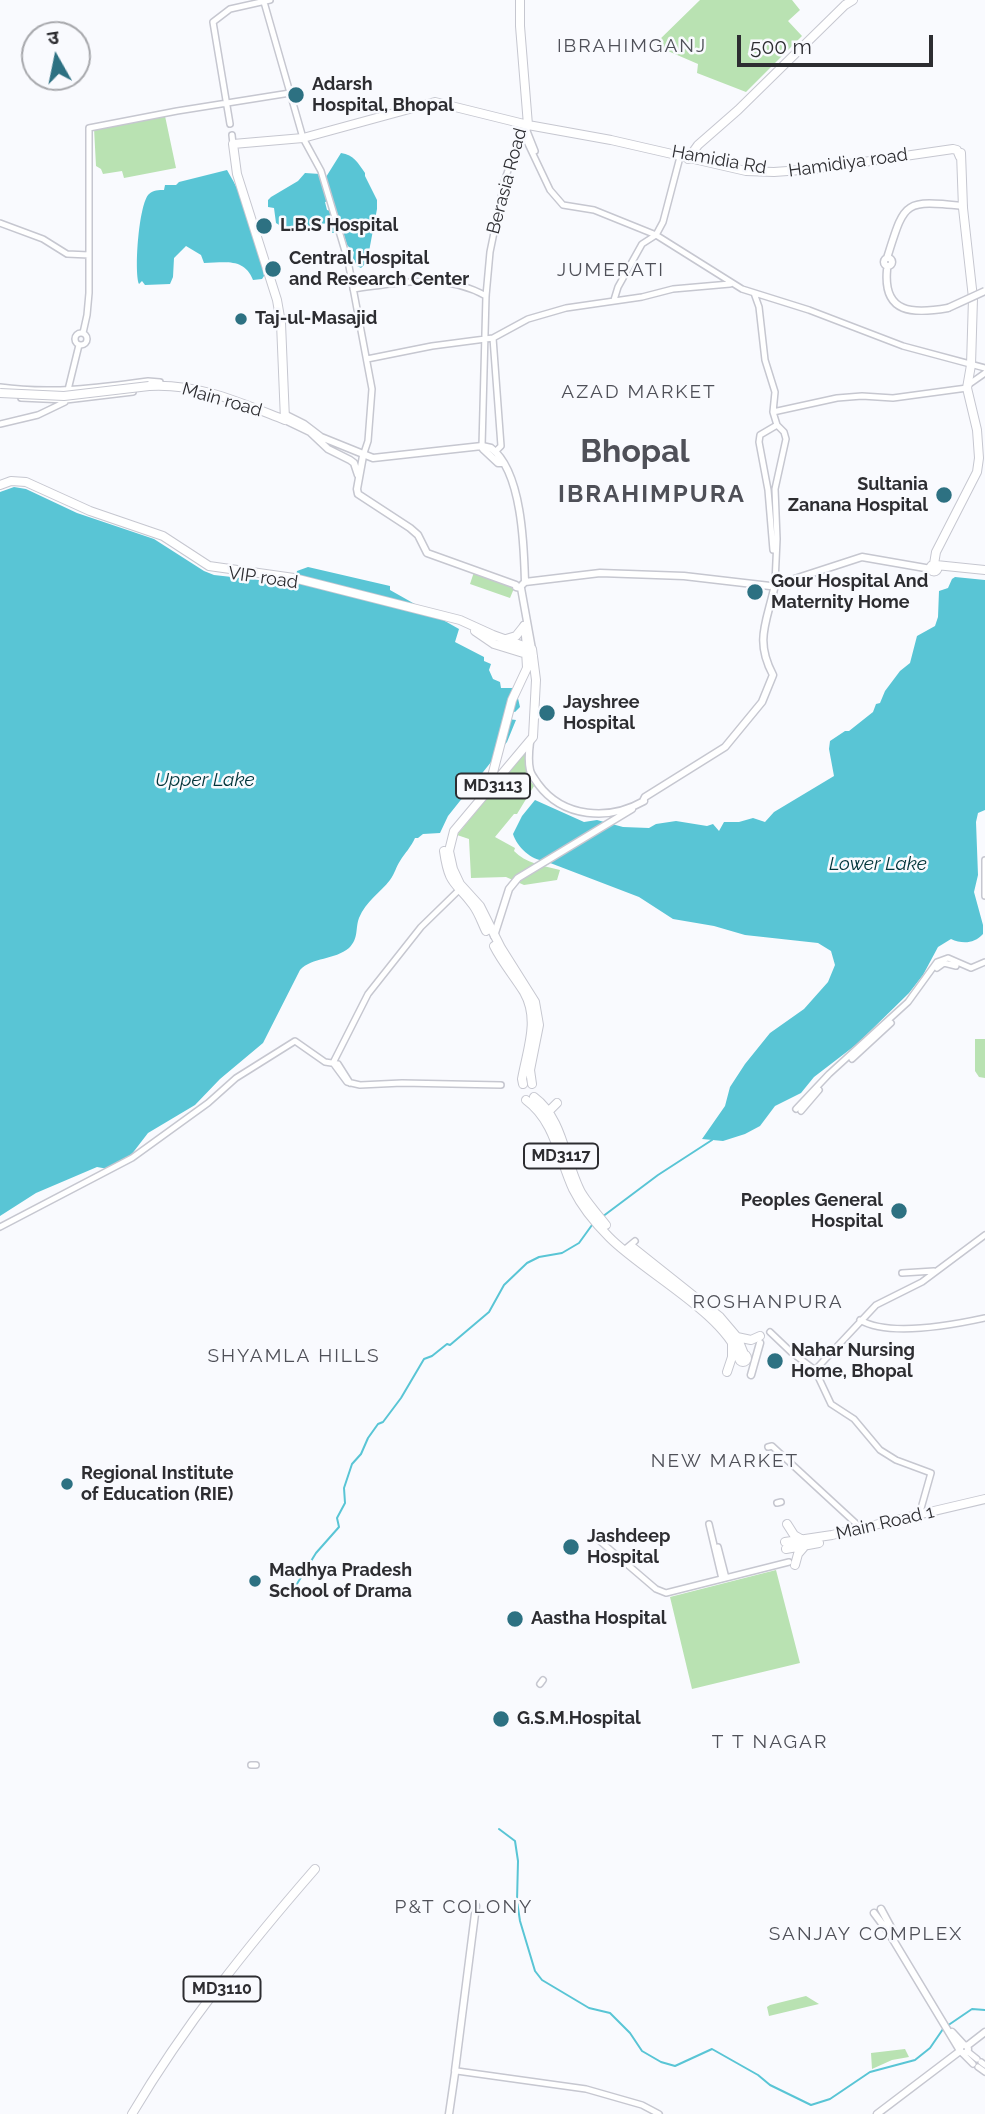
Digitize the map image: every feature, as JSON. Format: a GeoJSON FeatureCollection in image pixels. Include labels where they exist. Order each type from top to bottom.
{"type":"FeatureCollection","features":[{"type":"Feature","properties":{"kind":"main road","name":"Berasia Road"},"geometry":{"type":"LineString","coordinates":[[518,0],[527,124]]}},
{"type":"Feature","properties":{"kind":"main road","name":"Berasia Road"},"geometry":{"type":"LineString","coordinates":[[518,0],[516,25],[527,124]]}},
{"type":"Feature","properties":{"kind":"main road"},"geometry":{"type":"LineString","coordinates":[[689,156],[846,3],[853,0]]}},
{"type":"Feature","properties":{"kind":"main road","name":"Hamidia Rd"},"geometry":{"type":"LineString","coordinates":[[283,367],[277,300],[237,174],[232,139],[303,138],[429,102],[689,156]]}},
{"type":"Feature","properties":{"kind":"main road"},"geometry":{"type":"LineString","coordinates":[[909,154],[959,147],[973,298],[968,383],[977,435],[977,472],[936,552],[932,567]]}},
{"type":"Feature","properties":{"kind":"main road","name":"Hamidiya road"},"geometry":{"type":"LineString","coordinates":[[689,156],[737,170],[774,172],[953,149],[957,150],[960,158]]}},
{"type":"Feature","properties":{"kind":"main road"},"geometry":{"type":"LineString","coordinates":[[963,207],[921,204],[911,211],[901,225],[888,264],[888,295],[905,309],[929,311],[948,307],[985,291]]}},
{"type":"Feature","properties":{"kind":"main road"},"geometry":{"type":"LineString","coordinates":[[283,367],[284,417]]}},
{"type":"Feature","properties":{"kind":"main road"},"geometry":{"type":"LineString","coordinates":[[283,367],[284,417]]}},
{"type":"Feature","properties":{"kind":"main road","name":"Main road"},"geometry":{"type":"LineString","coordinates":[[154,384],[181,382],[223,391],[284,417]]}},
{"type":"Feature","properties":{"kind":"main road"},"geometry":{"type":"LineString","coordinates":[[0,392],[64,396],[154,384]]}},
{"type":"Feature","properties":{"kind":"main road","name":"Main road"},"geometry":{"type":"LineString","coordinates":[[154,384],[207,392],[284,417]]}},
{"type":"Feature","properties":{"kind":"main road"},"geometry":{"type":"LineString","coordinates":[[272,410],[283,403]]}},
{"type":"Feature","properties":{"kind":"main road"},"geometry":{"type":"LineString","coordinates":[[284,417],[321,439],[363,456],[373,458],[482,447],[496,451],[500,463]]}},
{"type":"Feature","properties":{"kind":"main road"},"geometry":{"type":"LineString","coordinates":[[321,439],[328,449],[354,464],[358,477]]}},
{"type":"Feature","properties":{"kind":"main road"},"geometry":{"type":"LineString","coordinates":[[482,447],[511,475],[519,512],[520,585],[524,626],[536,680],[535,731],[530,742],[529,769],[543,790],[566,807],[593,814],[612,814],[641,802]]}},
{"type":"Feature","properties":{"kind":"main road"},"geometry":{"type":"LineString","coordinates":[[363,456],[358,477],[358,495],[411,528],[418,535],[427,553],[520,585],[600,573],[684,576],[773,586],[862,557],[985,573]]}},
{"type":"Feature","properties":{"kind":"main road","name":"VIP road"},"geometry":{"type":"LineString","coordinates":[[0,486],[22,485],[89,514],[153,536],[214,572],[294,579],[460,622],[529,652]]}},
{"type":"Feature","properties":{"kind":"main road"},"geometry":{"type":"LineString","coordinates":[[936,552],[952,566]]}},
{"type":"Feature","properties":{"kind":"main road"},"geometry":{"type":"LineString","coordinates":[[932,567],[952,566],[985,573]]}},
{"type":"Feature","properties":{"kind":"main road"},"geometry":{"type":"LineString","coordinates":[[520,585],[529,652],[527,667]]}},
{"type":"Feature","properties":{"kind":"main road"},"geometry":{"type":"LineString","coordinates":[[495,934],[509,889],[518,878],[630,811],[731,741],[762,702],[773,675],[765,661],[762,644],[773,586]]}},
{"type":"Feature","properties":{"kind":"main road","name":"VIP road"},"geometry":{"type":"LineString","coordinates":[[460,622],[494,644],[529,652]]}},
{"type":"Feature","properties":{"kind":"main road"},"geometry":{"type":"LineString","coordinates":[[503,639],[516,636],[524,626]]}},
{"type":"Feature","properties":{"kind":"main road"},"geometry":{"type":"LineString","coordinates":[[508,649],[527,667]]}},
{"type":"Feature","properties":{"kind":"main road","name":"MD3113"},"geometry":{"type":"LineString","coordinates":[[527,667],[512,700],[491,780],[449,828],[446,840],[447,870],[460,889],[473,906],[496,951],[522,989],[530,1006],[532,1028],[522,1079],[528,1084],[538,1031],[537,1009],[531,992],[478,903],[460,889],[449,852],[454,831],[530,742]]}},
{"type":"Feature","properties":{"kind":"main road","name":"MD3117"},"geometry":{"type":"LineString","coordinates":[[593,1215],[548,1112],[541,1102],[530,1098],[551,1130],[574,1191],[593,1215],[604,1227],[720,1317],[741,1356]]}},
{"type":"Feature","properties":{"kind":"main road"},"geometry":{"type":"LineString","coordinates":[[548,1112],[557,1103]]}},
{"type":"Feature","properties":{"kind":"main road"},"geometry":{"type":"LineString","coordinates":[[727,1372],[734,1339],[760,1340],[751,1375]]}},
{"type":"Feature","properties":{"kind":"main road","name":"Main Road 1"},"geometry":{"type":"LineString","coordinates":[[786,1546],[984,1499]]}},
{"type":"Feature","properties":{"kind":"main road","name":"Main Road 1"},"geometry":{"type":"LineString","coordinates":[[805,1543],[917,1517]]}},
{"type":"Feature","properties":{"kind":"main road"},"geometry":{"type":"LineString","coordinates":[[787,1524],[794,1535],[805,1543],[792,1564]]}},
{"type":"Feature","properties":{"kind":"main road","name":"MD3110"},"geometry":{"type":"LineString","coordinates":[[134,2114],[244,1955],[279,1917],[316,1870]]}},
{"type":"Feature","properties":{"kind":"main road"},"geometry":{"type":"LineString","coordinates":[[451,2114],[478,1907]]}},
{"type":"Feature","properties":{"kind":"main road"},"geometry":{"type":"LineString","coordinates":[[881,1909],[947,2026]]}},
{"type":"Feature","properties":{"kind":"main road"},"geometry":{"type":"LineString","coordinates":[[874,1913],[890,1933],[964,2050]]}},
{"type":"Feature","properties":{"kind":"main road"},"geometry":{"type":"LineString","coordinates":[[877,2114],[985,2034]]}},
{"type":"Feature","properties":{"kind":"main road"},"geometry":{"type":"LineString","coordinates":[[884,2114],[964,2050]]}},
{"type":"Feature","properties":{"kind":"street"},"geometry":{"type":"LineString","coordinates":[[230,124],[213,22],[230,9],[249,2],[267,1],[303,138],[321,171],[348,261],[367,359],[372,405],[368,441],[363,456]]}},
{"type":"Feature","properties":{"kind":"street"},"geometry":{"type":"LineString","coordinates":[[0,424],[38,415],[59,407],[66,400],[79,345],[75,337],[83,333],[88,315],[89,128],[290,93]]}},
{"type":"Feature","properties":{"kind":"street"},"geometry":{"type":"LineString","coordinates":[[527,124],[527,133],[555,195],[563,205],[594,210],[656,235],[730,284],[904,346],[985,371]]}},
{"type":"Feature","properties":{"kind":"street","name":"Berasia Road"},"geometry":{"type":"LineString","coordinates":[[482,447],[486,296],[492,234],[505,178],[527,124]]}},
{"type":"Feature","properties":{"kind":"street"},"geometry":{"type":"LineString","coordinates":[[614,300],[618,287],[642,244],[656,235],[663,222],[689,156]]}},
{"type":"Feature","properties":{"kind":"street"},"geometry":{"type":"LineString","coordinates":[[0,223],[43,239],[67,254],[89,255]]}},
{"type":"Feature","properties":{"kind":"street"},"geometry":{"type":"LineString","coordinates":[[353,289],[430,280],[459,283],[486,296]]}},
{"type":"Feature","properties":{"kind":"street"},"geometry":{"type":"LineString","coordinates":[[367,359],[493,338],[543,313],[642,297],[673,289],[730,284]]}},
{"type":"Feature","properties":{"kind":"street"},"geometry":{"type":"LineString","coordinates":[[754,293],[759,307],[765,360],[775,393],[773,412],[786,439],[773,510],[773,586]]}},
{"type":"Feature","properties":{"kind":"street"},"geometry":{"type":"LineString","coordinates":[[493,338],[501,446],[496,451]]}},
{"type":"Feature","properties":{"kind":"street"},"geometry":{"type":"LineString","coordinates":[[773,412],[837,398],[893,398],[968,383],[985,371]]}},
{"type":"Feature","properties":{"kind":"street"},"geometry":{"type":"LineString","coordinates":[[148,381],[154,384],[147,390],[66,400],[0,392],[68,390],[148,381]]}},
{"type":"Feature","properties":{"kind":"street"},"geometry":{"type":"LineString","coordinates":[[773,510],[759,442],[760,435],[777,425]]}},
{"type":"Feature","properties":{"kind":"street"},"geometry":{"type":"LineString","coordinates":[[985,860],[985,896]]}},
{"type":"Feature","properties":{"kind":"street"},"geometry":{"type":"LineString","coordinates":[[333,1063],[368,994],[421,927],[460,889]]}},
{"type":"Feature","properties":{"kind":"street"},"geometry":{"type":"LineString","coordinates":[[798,1110],[829,1074],[908,1002],[937,962],[948,958],[971,968],[985,964]]}},
{"type":"Feature","properties":{"kind":"street"},"geometry":{"type":"LineString","coordinates":[[0,1227],[132,1158],[208,1103],[236,1078],[295,1041],[325,1062],[333,1063],[350,1083],[384,1086],[402,1083],[500,1085]]}},
{"type":"Feature","properties":{"kind":"street"},"geometry":{"type":"LineString","coordinates":[[815,1370],[876,1305],[922,1282],[985,1235]]}},
{"type":"Feature","properties":{"kind":"street"},"geometry":{"type":"LineString","coordinates":[[902,1273],[936,1271]]}},
{"type":"Feature","properties":{"kind":"street"},"geometry":{"type":"LineString","coordinates":[[861,1319],[875,1323],[914,1325],[985,1317]]}},
{"type":"Feature","properties":{"kind":"street"},"geometry":{"type":"LineString","coordinates":[[770,1332],[790,1352],[815,1370],[831,1404],[854,1419],[880,1450],[896,1460],[931,1473],[917,1517]]}},
{"type":"Feature","properties":{"kind":"street"},"geometry":{"type":"LineString","coordinates":[[768,1447],[772,1446],[862,1529]]}},
{"type":"Feature","properties":{"kind":"street"},"geometry":{"type":"LineString","coordinates":[[711,1524],[724,1578]]}},
{"type":"Feature","properties":{"kind":"street"},"geometry":{"type":"LineString","coordinates":[[594,1536],[656,1589],[666,1593],[792,1564]]}},
{"type":"Feature","properties":{"kind":"street"},"geometry":{"type":"LineString","coordinates":[[964,2050],[985,2072]]}},
{"type":"Feature","properties":{"kind":"street"},"geometry":{"type":"LineString","coordinates":[[456,2072],[589,2093],[656,2114]]}},
{"type":"Feature","properties":{"kind":"green space"},"geometry":{"type":"Polygon","coordinates":[[[700,0],[792,0],[800,10],[788,21],[802,36],[746,92],[697,73],[698,64],[654,45],[700,0]]]}},
{"type":"Feature","properties":{"kind":"green space"},"geometry":{"type":"Polygon","coordinates":[[[165,116],[176,168],[124,178],[122,171],[103,174],[96,166],[94,128],[165,116]]]}},
{"type":"Feature","properties":{"kind":"green space"},"geometry":{"type":"Polygon","coordinates":[[[474,572],[515,586],[510,598],[470,584],[474,572]]]}},
{"type":"Feature","properties":{"kind":"green space"},"geometry":{"type":"Polygon","coordinates":[[[525,752],[528,777],[534,786],[517,814],[514,814],[495,837],[535,864],[560,870],[557,880],[524,885],[506,877],[471,878],[469,839],[457,835],[525,752]]]}},
{"type":"Feature","properties":{"kind":"green space"},"geometry":{"type":"Polygon","coordinates":[[[975,1039],[985,1039],[985,1078],[979,1077],[975,1071],[975,1039]]]}},
{"type":"Feature","properties":{"kind":"green space"},"geometry":{"type":"Polygon","coordinates":[[[776,1570],[800,1663],[692,1689],[670,1597],[776,1570]]]}},
{"type":"Feature","properties":{"kind":"green space"},"geometry":{"type":"Polygon","coordinates":[[[806,1996],[819,2004],[769,2016],[767,2007],[770,2005],[806,1996]]]}},
{"type":"Feature","properties":{"kind":"green space"},"geometry":{"type":"Polygon","coordinates":[[[905,2049],[909,2057],[892,2060],[872,2069],[871,2053],[905,2049]]]}},
{"type":"Feature","properties":{"kind":"water"},"geometry":{"type":"Polygon","coordinates":[[[341,153],[358,163],[377,200],[367,262],[361,268],[357,266],[353,258],[354,252],[347,245],[326,177],[341,153]]]}},
{"type":"Feature","properties":{"kind":"water"},"geometry":{"type":"Polygon","coordinates":[[[227,170],[255,235],[264,276],[262,279],[253,280],[244,268],[233,263],[204,263],[201,255],[186,246],[174,258],[170,284],[145,285],[142,281],[139,284],[138,237],[145,200],[149,194],[164,190],[165,185],[176,185],[227,170]]]}},
{"type":"Feature","properties":{"kind":"water"},"geometry":{"type":"Polygon","coordinates":[[[305,173],[320,174],[329,201],[325,202],[327,210],[331,211],[336,229],[334,233],[328,224],[322,224],[309,232],[292,233],[276,223],[274,208],[268,207],[271,197],[298,181],[305,173]]]}},
{"type":"Feature","properties":{"kind":"water","name":"Upper Lake"},"geometry":{"type":"Polygon","coordinates":[[[14,487],[26,489],[77,513],[154,539],[214,575],[294,584],[297,571],[308,567],[390,586],[390,590],[459,629],[455,642],[484,657],[484,661],[491,664],[489,670],[493,679],[500,682],[501,688],[512,688],[517,694],[520,707],[515,712],[512,711],[508,719],[516,720],[507,742],[448,816],[440,833],[423,834],[415,838],[390,880],[365,907],[359,918],[356,937],[349,948],[300,970],[263,1043],[220,1079],[195,1105],[148,1133],[128,1159],[108,1169],[97,1167],[36,1193],[0,1216],[0,492],[14,487]]]}},
{"type":"Feature","properties":{"kind":"water","name":"Lower Lake"},"geometry":{"type":"Polygon","coordinates":[[[955,577],[985,580],[985,810],[978,813],[976,822],[978,875],[974,892],[983,934],[968,942],[951,939],[938,947],[923,975],[909,993],[857,1044],[814,1077],[801,1093],[775,1106],[760,1126],[723,1141],[702,1139],[725,1106],[730,1087],[745,1064],[770,1033],[804,1009],[828,982],[835,965],[831,951],[818,943],[745,935],[673,919],[639,897],[535,858],[521,848],[513,834],[522,816],[535,800],[584,822],[597,820],[623,827],[649,828],[656,824],[676,821],[707,826],[713,824],[719,831],[724,822],[753,818],[765,822],[774,812],[834,776],[830,741],[849,731],[880,703],[885,691],[900,671],[910,663],[917,636],[935,626],[939,591],[948,588],[955,577]]]}},
{"type":"Feature","properties":{"kind":"waterway"},"geometry":{"type":"LineString","coordinates":[[602,1217],[658,1175],[712,1140]]}},
{"type":"Feature","properties":{"kind":"waterway"},"geometry":{"type":"LineString","coordinates":[[295,1587],[316,1553],[339,1527],[337,1518],[345,1503],[344,1488],[352,1464],[378,1424],[383,1422],[401,1398],[424,1359],[447,1344],[450,1345],[489,1312],[504,1285],[527,1263],[539,1257],[562,1253],[579,1243],[592,1225]]}},
{"type":"Feature","properties":{"kind":"waterway"},"geometry":{"type":"LineString","coordinates":[[499,1829],[515,1841],[520,1921],[535,1971],[542,1980],[589,2008],[610,2013],[630,2033],[642,2051],[661,2062],[675,2066],[712,2049],[758,2075],[770,2085],[811,2105],[830,2099],[870,2072],[915,2060],[930,2048],[943,2029]]}},
{"type":"Feature","properties":{"kind":"waterway"},"geometry":{"type":"LineString","coordinates":[[947,2026],[972,2009],[985,2010]]}},
{"type":"Feature","properties":{"kind":"place","name":"Adarsh Hospital, Bhopal"},"geometry":{"type":"Point","coordinates":[296,95]}},
{"type":"Feature","properties":{"kind":"place","name":"L.B.S Hospital"},"geometry":{"type":"Point","coordinates":[264,226]}},
{"type":"Feature","properties":{"kind":"place","name":"Central Hospital and Research Center"},"geometry":{"type":"Point","coordinates":[273,269]}},
{"type":"Feature","properties":{"kind":"place","name":"Taj-ul-Masajid"},"geometry":{"type":"Point","coordinates":[241,319]}},
{"type":"Feature","properties":{"kind":"place","name":"Sultania Zanana Hospital"},"geometry":{"type":"Point","coordinates":[944,495]}},
{"type":"Feature","properties":{"kind":"place","name":"Gour Hospital And Maternity Home"},"geometry":{"type":"Point","coordinates":[755,592]}},
{"type":"Feature","properties":{"kind":"place","name":"Jayshree Hospital"},"geometry":{"type":"Point","coordinates":[547,713]}},
{"type":"Feature","properties":{"kind":"place","name":"Peoples General Hospital"},"geometry":{"type":"Point","coordinates":[899,1211]}},
{"type":"Feature","properties":{"kind":"place","name":"Nahar Nursing Home, Bhopal"},"geometry":{"type":"Point","coordinates":[775,1361]}},
{"type":"Feature","properties":{"kind":"place","name":"Regional Institute of Education (RIE)"},"geometry":{"type":"Point","coordinates":[67,1484]}},
{"type":"Feature","properties":{"kind":"place","name":"Jashdeep Hospital"},"geometry":{"type":"Point","coordinates":[571,1547]}},
{"type":"Feature","properties":{"kind":"place","name":"Madhya Pradesh School of Drama"},"geometry":{"type":"Point","coordinates":[255,1581]}},
{"type":"Feature","properties":{"kind":"place","name":"Aastha Hospital"},"geometry":{"type":"Point","coordinates":[515,1619]}},
{"type":"Feature","properties":{"kind":"place","name":"G.S.M.Hospital"},"geometry":{"type":"Point","coordinates":[501,1719]}},
{"type":"Feature","properties":{"kind":"district","name":"IBRAHIMGANJ"},"geometry":{"type":"Point","coordinates":[632,46]}},
{"type":"Feature","properties":{"kind":"district","name":"JUMERATI"},"geometry":{"type":"Point","coordinates":[611,270]}},
{"type":"Feature","properties":{"kind":"district","name":"AZAD MARKET"},"geometry":{"type":"Point","coordinates":[639,392]}},
{"type":"Feature","properties":{"kind":"district","name":"Bhopal"},"geometry":{"type":"Point","coordinates":[635,452]}},
{"type":"Feature","properties":{"kind":"district","name":"IBRAHIMPURA"},"geometry":{"type":"Point","coordinates":[652,495]}},
{"type":"Feature","properties":{"kind":"district","name":"ROSHANPURA"},"geometry":{"type":"Point","coordinates":[768,1302]}},
{"type":"Feature","properties":{"kind":"district","name":"SHYAMLA HILLS"},"geometry":{"type":"Point","coordinates":[294,1356]}},
{"type":"Feature","properties":{"kind":"district","name":"NEW MARKET"},"geometry":{"type":"Point","coordinates":[725,1461]}},
{"type":"Feature","properties":{"kind":"district","name":"T T NAGAR"},"geometry":{"type":"Point","coordinates":[770,1742]}},
{"type":"Feature","properties":{"kind":"district","name":"P&T COLONY"},"geometry":{"type":"Point","coordinates":[464,1907]}},
{"type":"Feature","properties":{"kind":"district","name":"SANJAY COMPLEX"},"geometry":{"type":"Point","coordinates":[866,1934]}}]}
